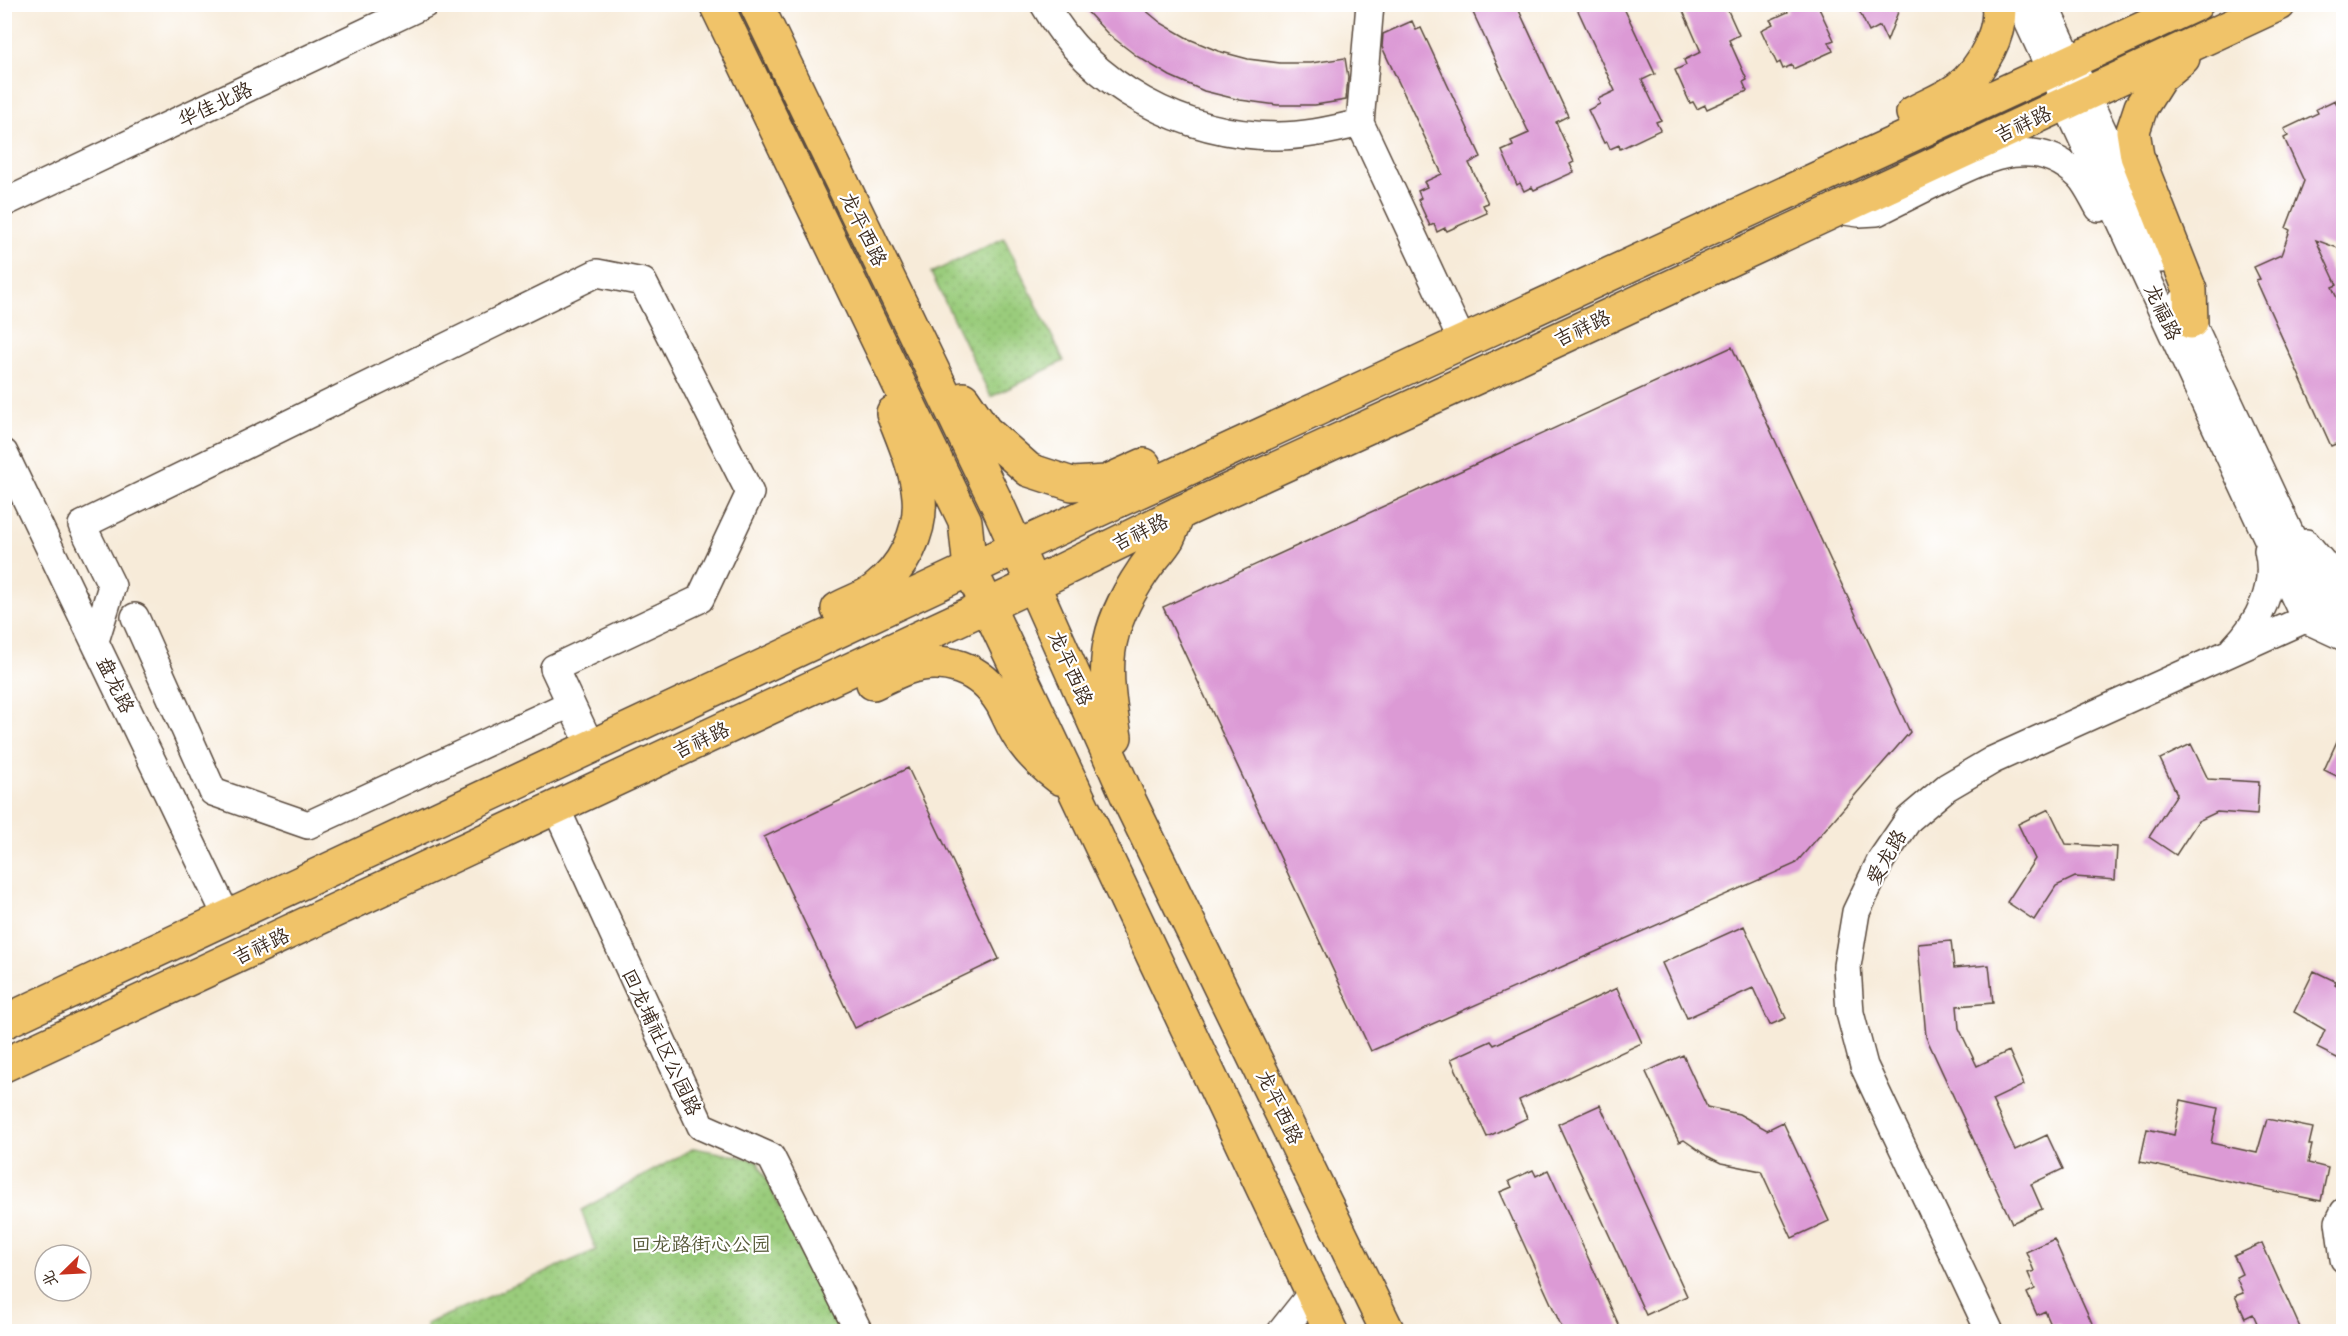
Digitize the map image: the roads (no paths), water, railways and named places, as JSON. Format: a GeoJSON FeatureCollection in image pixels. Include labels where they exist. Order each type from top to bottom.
{"type":"FeatureCollection","features":[{"type":"Feature","properties":{"kind":"main road","name":"龙平西路"},"geometry":{"type":"LineString","coordinates":[[716,4],[965,521],[970,569],[1330,1332]]}},
{"type":"Feature","properties":{"kind":"main road","name":"龙平西路"},"geometry":{"type":"LineString","coordinates":[[756,4],[1034,584],[1130,802],[1388,1332]]}},
{"type":"Feature","properties":{"kind":"main road"},"geometry":{"type":"LineString","coordinates":[[1824,177],[1832,162],[1847,148],[1960,87],[1983,62],[1996,36],[1998,4]]}},
{"type":"Feature","properties":{"kind":"main road","name":"吉祥路"},"geometry":{"type":"LineString","coordinates":[[4,1022],[970,569],[1463,344],[2196,4]]}},
{"type":"Feature","properties":{"kind":"main road","name":"吉祥路"},"geometry":{"type":"LineString","coordinates":[[4,1065],[1034,584],[1179,513],[2279,4]]}},
{"type":"Feature","properties":{"kind":"main road"},"geometry":{"type":"LineString","coordinates":[[2191,322],[2190,290],[2137,156],[2133,130],[2141,107],[2160,77],[2215,34]]}},
{"type":"Feature","properties":{"kind":"main road"},"geometry":{"type":"LineString","coordinates":[[908,319],[985,431],[1029,470],[1071,484],[1106,482],[1216,432],[1248,442]]}},
{"type":"Feature","properties":{"kind":"main road"},"geometry":{"type":"LineString","coordinates":[[744,675],[775,645],[873,591],[896,571],[915,536],[919,497],[912,468],[884,391],[879,342]]}},
{"type":"Feature","properties":{"kind":"main road"},"geometry":{"type":"LineString","coordinates":[[1130,802],[1108,698],[1107,651],[1119,614],[1142,572],[1168,539],[1179,513]]}},
{"type":"Feature","properties":{"kind":"main road"},"geometry":{"type":"LineString","coordinates":[[763,711],[808,711],[907,667],[932,662],[951,664],[974,672],[1001,700],[1023,742],[1042,764],[1071,786]]}},
{"type":"Feature","properties":{"kind":"street","name":"华佳北路"},"geometry":{"type":"LineString","coordinates":[[4,203],[425,4]]}},
{"type":"Feature","properties":{"kind":"street"},"geometry":{"type":"LineString","coordinates":[[1044,4],[1079,52],[1100,71],[1138,98],[1172,115],[1225,131],[1270,136],[1306,135],[1360,123]]}},
{"type":"Feature","properties":{"kind":"street","name":"龙福路"},"geometry":{"type":"LineString","coordinates":[[2020,4],[2061,67],[2191,322],[2265,482],[2328,605]]}},
{"type":"Feature","properties":{"kind":"street","name":"龙福路"},"geometry":{"type":"LineString","coordinates":[[2044,4],[2061,67]]}},
{"type":"Feature","properties":{"kind":"street"},"geometry":{"type":"LineString","coordinates":[[1373,6],[1360,123],[1463,344]]}},
{"type":"Feature","properties":{"kind":"street","name":"龙福路"},"geometry":{"type":"LineString","coordinates":[[2076,99],[2138,259],[2264,529],[2328,605]]}},
{"type":"Feature","properties":{"kind":"street"},"geometry":{"type":"LineString","coordinates":[[1837,210],[1858,213],[1877,212],[1984,160],[2012,152],[2035,153],[2058,161],[2080,177],[2110,227],[2138,259]]}},
{"type":"Feature","properties":{"kind":"street"},"geometry":{"type":"LineString","coordinates":[[95,641],[112,586],[82,525],[597,273],[643,282],[750,493],[700,599],[554,668],[591,747]]}},
{"type":"Feature","properties":{"kind":"street","name":"盘龙路"},"geometry":{"type":"LineString","coordinates":[[4,453],[227,917]]}},
{"type":"Feature","properties":{"kind":"street"},"geometry":{"type":"LineString","coordinates":[[2229,653],[2250,633],[2262,609],[2269,586],[2270,559],[2264,529]]}},
{"type":"Feature","properties":{"kind":"street"},"geometry":{"type":"LineString","coordinates":[[2328,605],[2343,637]]}},
{"type":"Feature","properties":{"kind":"street","name":"爱龙路"},"geometry":{"type":"LineString","coordinates":[[1990,1332],[1864,1066],[1850,1013],[1847,966],[1856,912],[1881,860],[1909,819],[1947,787],[1993,760],[2229,653],[2328,605]]}},
{"type":"Feature","properties":{"kind":"street"},"geometry":{"type":"LineString","coordinates":[[135,617],[213,792],[308,825],[570,704]]}},
{"type":"Feature","properties":{"kind":"street","name":"回龙埔社区公园路"},"geometry":{"type":"LineString","coordinates":[[556,808],[701,1126],[771,1157],[859,1332]]}},
{"type":"Feature","properties":{"kind":"street"},"geometry":{"type":"LineString","coordinates":[[2343,1212],[2339,1222],[2343,1259]]}},
{"type":"Feature","properties":{"kind":"street"},"geometry":{"type":"LineString","coordinates":[[1281,1332],[1312,1293]]}},
{"type":"Feature","properties":{"kind":"park label","name":"回龙路街心公园"},"geometry":{"type":"Point","coordinates":[701,1244]}}]}
